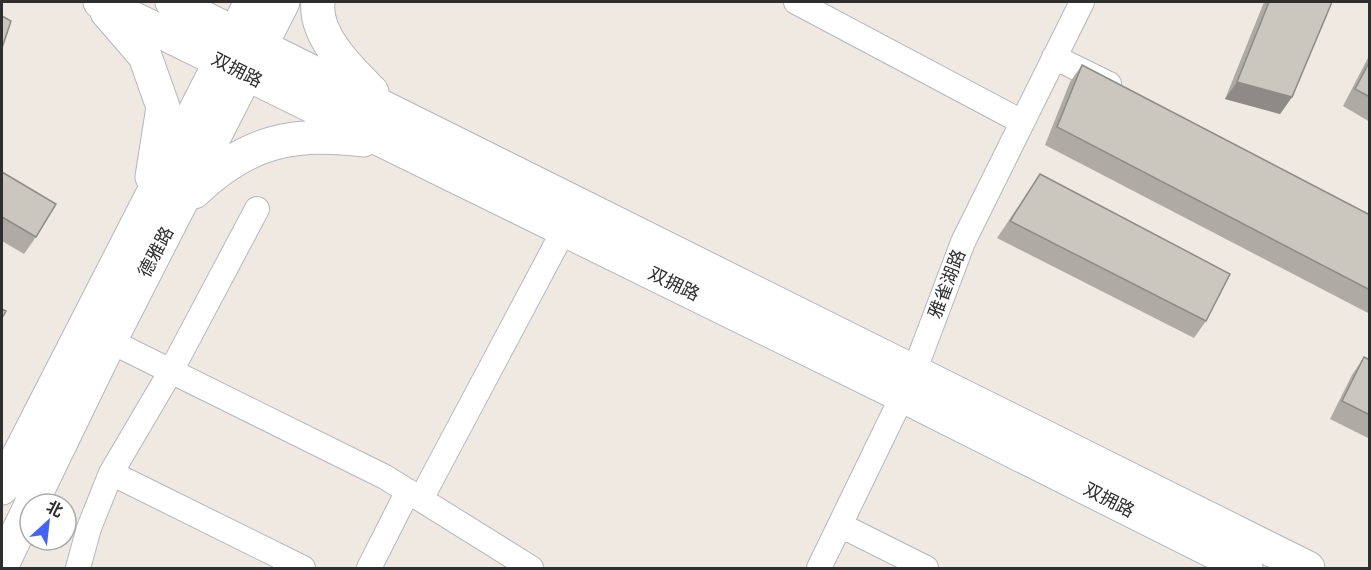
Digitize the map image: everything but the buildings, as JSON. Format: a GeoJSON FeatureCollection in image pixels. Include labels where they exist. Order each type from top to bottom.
{"type":"FeatureCollection","features":[{"type":"Feature","properties":{"kind":"main road","name":"双拥路"},"geometry":{"type":"LineString","coordinates":[[99,2],[564,230],[908,384],[1308,568]]}},
{"type":"Feature","properties":{"kind":"main road"},"geometry":{"type":"LineString","coordinates":[[99,2],[145,56],[163,107],[147,206]]}},
{"type":"Feature","properties":{"kind":"main road","name":"双拥路"},"geometry":{"type":"LineString","coordinates":[[172,2],[390,110],[908,384],[1246,568]]}},
{"type":"Feature","properties":{"kind":"main road","name":"德雅路"},"geometry":{"type":"LineString","coordinates":[[249,40],[251,2]]}},
{"type":"Feature","properties":{"kind":"main road","name":"德雅路"},"geometry":{"type":"LineString","coordinates":[[2,488],[147,206],[234,69],[249,40],[283,2]]}},
{"type":"Feature","properties":{"kind":"main road"},"geometry":{"type":"LineString","coordinates":[[318,2],[317,10],[334,54],[390,110]]}},
{"type":"Feature","properties":{"kind":"main road","name":"德雅路"},"geometry":{"type":"LineString","coordinates":[[37,492],[110,341],[181,204],[234,69]]}},
{"type":"Feature","properties":{"kind":"main road"},"geometry":{"type":"LineString","coordinates":[[181,204],[218,170],[243,154],[278,141],[309,136],[387,143]]}},
{"type":"Feature","properties":{"kind":"main road","name":"德雅路"},"geometry":{"type":"LineString","coordinates":[[2,565],[18,532]]}},
{"type":"Feature","properties":{"kind":"street"},"geometry":{"type":"LineString","coordinates":[[796,2],[1022,122]]}},
{"type":"Feature","properties":{"kind":"street","name":"雅雀湖路"},"geometry":{"type":"LineString","coordinates":[[819,568],[908,384],[963,242],[1082,2]]}},
{"type":"Feature","properties":{"kind":"street"},"geometry":{"type":"LineString","coordinates":[[1054,57],[1128,94]]}},
{"type":"Feature","properties":{"kind":"street"},"geometry":{"type":"LineString","coordinates":[[79,568],[89,528],[111,473],[171,371],[256,209]]}},
{"type":"Feature","properties":{"kind":"street"},"geometry":{"type":"LineString","coordinates":[[369,568],[414,495],[564,230]]}},
{"type":"Feature","properties":{"kind":"street"},"geometry":{"type":"LineString","coordinates":[[110,341],[414,495],[531,568]]}},
{"type":"Feature","properties":{"kind":"street"},"geometry":{"type":"LineString","coordinates":[[111,473],[303,568]]}},
{"type":"Feature","properties":{"kind":"street"},"geometry":{"type":"LineString","coordinates":[[840,525],[926,568]]}}]}
